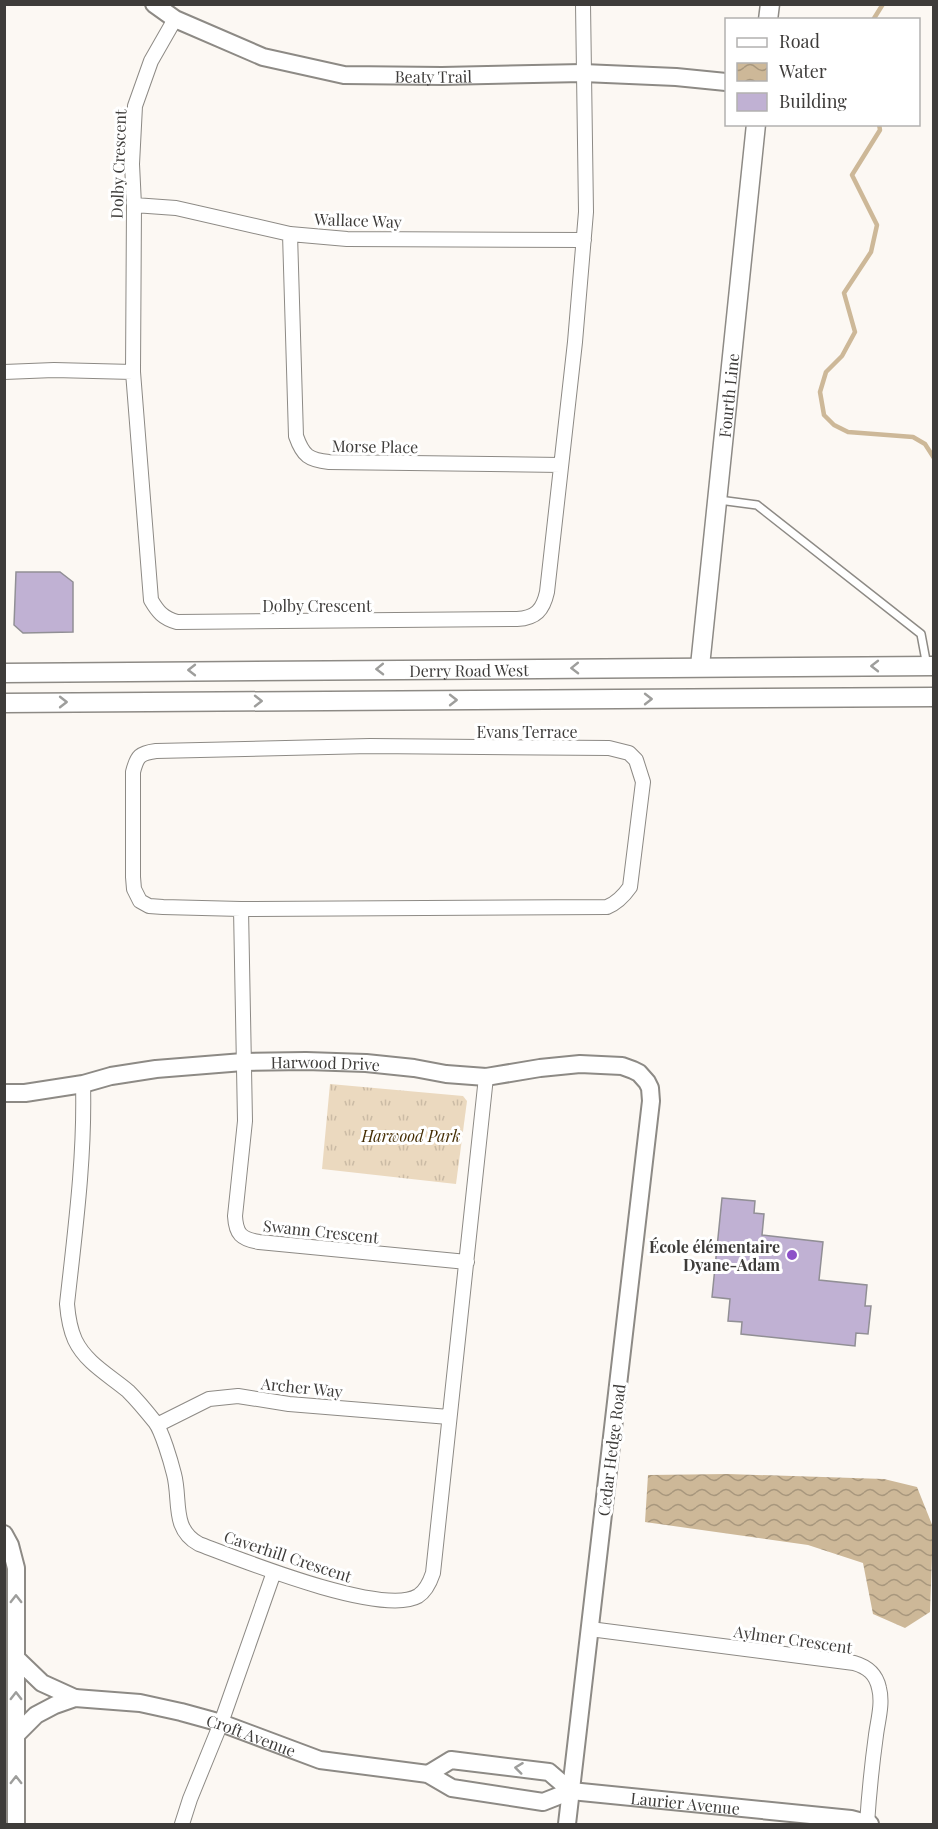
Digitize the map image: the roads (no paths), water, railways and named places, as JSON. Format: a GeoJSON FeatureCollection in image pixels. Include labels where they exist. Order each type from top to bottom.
{"type":"FeatureCollection","features":[{"type":"Feature","properties":{"kind":"main road","name":"Fourth Line"},"geometry":{"type":"LineString","coordinates":[[700,666],[756,126]]}},
{"type":"Feature","properties":{"kind":"main road","name":"Derry Road West"},"geometry":{"type":"LineString","coordinates":[[4,673],[930,666]]}},
{"type":"Feature","properties":{"kind":"main road","name":"Derry Road West"},"geometry":{"type":"LineString","coordinates":[[4,703],[933,697]]}},
{"type":"Feature","properties":{"kind":"street","name":"Beaty Trail"},"geometry":{"type":"LineString","coordinates":[[154,4],[175,19],[263,57],[344,75],[442,76],[583,73],[676,77],[725,82]]}},
{"type":"Feature","properties":{"kind":"street","name":"Dolby Crescent"},"geometry":{"type":"LineString","coordinates":[[175,19],[151,61],[135,106],[132,164],[134,205],[133,372],[151,600],[158,612],[165,619],[177,622],[529,618],[544,604],[547,592],[584,240],[586,213],[583,4]]}},
{"type":"Feature","properties":{"kind":"street","name":"Wallace Way"},"geometry":{"type":"LineString","coordinates":[[134,205],[176,208],[290,234],[347,239],[584,240]]}},
{"type":"Feature","properties":{"kind":"street","name":"Morse Place"},"geometry":{"type":"LineString","coordinates":[[290,234],[296,436],[306,455],[314,460],[329,462],[561,465]]}},
{"type":"Feature","properties":{"kind":"street"},"geometry":{"type":"LineString","coordinates":[[4,372],[54,370],[133,372]]}},
{"type":"Feature","properties":{"kind":"street","name":"Evans Terrace"},"geometry":{"type":"LineString","coordinates":[[370,746],[609,748],[629,753],[636,760],[641,771],[643,782],[630,887],[623,897],[607,907],[241,909],[149,906],[140,901],[133,877],[133,772],[135,763],[145,752],[370,746]]}},
{"type":"Feature","properties":{"kind":"street"},"geometry":{"type":"LineString","coordinates":[[241,909],[243,1062]]}},
{"type":"Feature","properties":{"kind":"street","name":"Harwood Drive"},"geometry":{"type":"LineString","coordinates":[[4,1094],[83,1084],[111,1076],[156,1069],[243,1062],[306,1061],[366,1064],[486,1077],[580,1064],[628,1067],[643,1077]]}},
{"type":"Feature","properties":{"kind":"street","name":"Swann Crescent"},"geometry":{"type":"LineString","coordinates":[[243,1062],[245,1121],[235,1215],[236,1227],[240,1235],[248,1240],[260,1242],[467,1262]]}},
{"type":"Feature","properties":{"kind":"street","name":"Caverhill Crescent"},"geometry":{"type":"LineString","coordinates":[[83,1084],[82,1164],[67,1304],[69,1321],[75,1340],[85,1355],[100,1371],[129,1392],[157,1425],[175,1476],[184,1532],[199,1544],[274,1572],[345,1593],[388,1600],[405,1600],[418,1596],[429,1585],[433,1573],[486,1077]]}},
{"type":"Feature","properties":{"kind":"street","name":"Cedar Hedge Road"},"geometry":{"type":"LineString","coordinates":[[567,1824],[651,1101],[650,1088],[643,1077]]}},
{"type":"Feature","properties":{"kind":"street","name":"Archer Way"},"geometry":{"type":"LineString","coordinates":[[157,1425],[209,1399],[238,1396],[290,1404],[449,1417]]}},
{"type":"Feature","properties":{"kind":"street"},"geometry":{"type":"LineString","coordinates":[[4,1534],[10,1545],[16,1568],[16,1824]]}},
{"type":"Feature","properties":{"kind":"street"},"geometry":{"type":"LineString","coordinates":[[182,1824],[221,1723],[274,1572]]}},
{"type":"Feature","properties":{"kind":"street","name":"Aylmer Crescent"},"geometry":{"type":"LineString","coordinates":[[590,1629],[854,1663],[871,1670],[876,1678],[881,1699],[868,1800],[869,1824]]}},
{"type":"Feature","properties":{"kind":"street","name":"Croft Avenue"},"geometry":{"type":"LineString","coordinates":[[16,1658],[42,1683],[75,1698],[140,1703],[181,1712],[221,1723],[320,1760],[428,1774],[452,1788],[543,1802],[571,1791]]}},
{"type":"Feature","properties":{"kind":"street","name":"Croft Avenue"},"geometry":{"type":"LineString","coordinates":[[16,1735],[36,1715],[75,1698]]}},
{"type":"Feature","properties":{"kind":"street"},"geometry":{"type":"LineString","coordinates":[[428,1774],[451,1760],[462,1761],[549,1772],[571,1791]]}},
{"type":"Feature","properties":{"kind":"street","name":"Laurier Avenue"},"geometry":{"type":"LineString","coordinates":[[571,1791],[851,1819],[869,1824]]}},
{"type":"Feature","properties":{"kind":"lane"},"geometry":{"type":"LineString","coordinates":[[717,500],[757,505],[921,633],[930,666]]}},
{"type":"Feature","properties":{"kind":"water"},"geometry":{"type":"Polygon","coordinates":[[[728,1474],[884,1479],[917,1487],[933,1527],[930,1612],[905,1628],[873,1614],[863,1563],[808,1545],[645,1522],[648,1475],[728,1474]]]}},
{"type":"Feature","properties":{"kind":"waterway"},"geometry":{"type":"LineString","coordinates":[[874,18],[883,4]]}},
{"type":"Feature","properties":{"kind":"waterway"},"geometry":{"type":"LineString","coordinates":[[879,126],[880,130],[852,175],[877,225],[871,252],[844,293],[855,332],[842,356],[826,372],[820,392],[824,415],[834,425],[848,432],[913,437],[925,444],[934,458]]}},
{"type":"Feature","properties":{"kind":"place","name":"École élémentaire Dyane-Adam"},"geometry":{"type":"Point","coordinates":[792,1255]}},
{"type":"Feature","properties":{"kind":"park label","name":"Harwood Park"},"geometry":{"type":"Point","coordinates":[411,1135]}}]}
